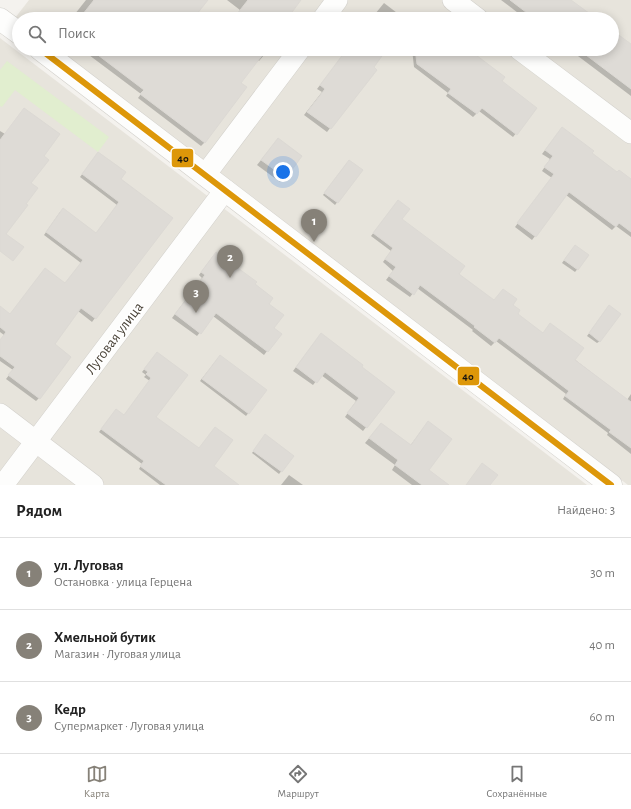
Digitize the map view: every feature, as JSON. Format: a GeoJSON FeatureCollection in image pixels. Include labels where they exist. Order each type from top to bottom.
{"type":"FeatureCollection","features":[{"type":"Feature","properties":{"kind":"street"},"geometry":{"type":"LineString","coordinates":[[328,12],[337,0]]}},
{"type":"Feature","properties":{"kind":"street"},"geometry":{"type":"LineString","coordinates":[[453,0],[469,12]]}},
{"type":"Feature","properties":{"kind":"street"},"geometry":{"type":"LineString","coordinates":[[0,19],[12,28]]}},
{"type":"Feature","properties":{"kind":"street"},"geometry":{"type":"LineString","coordinates":[[49,56],[611,485]]}},
{"type":"Feature","properties":{"kind":"street"},"geometry":{"type":"LineString","coordinates":[[205,175],[295,56]]}},
{"type":"Feature","properties":{"kind":"street"},"geometry":{"type":"LineString","coordinates":[[528,56],[631,133]]}},
{"type":"Feature","properties":{"kind":"street","name":"Луговая улица"},"geometry":{"type":"LineString","coordinates":[[3,485],[224,190]]}},
{"type":"Feature","properties":{"kind":"street"},"geometry":{"type":"LineString","coordinates":[[0,414],[93,485]]}},
{"type":"Feature","properties":{"kind":"shaded area"},"geometry":{"type":"Polygon","coordinates":[[[29,0],[631,0],[631,485],[628,485],[66,56],[619,56],[619,12],[20,12],[29,0]]]}},
{"type":"Feature","properties":{"kind":"shaded area"},"geometry":{"type":"Polygon","coordinates":[[[0,38],[12,47],[12,56],[24,56],[587,485],[0,485],[0,38]]]}},
{"type":"Feature","properties":{"kind":"green space"},"geometry":{"type":"Polygon","coordinates":[[[7,61],[109,137],[98,152],[15,90],[2,107],[0,106],[0,70],[7,61]]]}},
{"type":"Feature","properties":{"kind":"building"},"geometry":{"type":"Polygon","coordinates":[[[94,0],[208,0],[199,12],[85,12],[94,0]]]}},
{"type":"Feature","properties":{"kind":"building"},"geometry":{"type":"Polygon","coordinates":[[[248,0],[301,0],[292,12],[239,12],[248,0]]]}},
{"type":"Feature","properties":{"kind":"building"},"geometry":{"type":"Polygon","coordinates":[[[510,0],[571,0],[587,12],[526,12],[510,0]]]}},
{"type":"Feature","properties":{"kind":"building"},"geometry":{"type":"Polygon","coordinates":[[[619,35],[631,44],[631,89],[587,56],[619,56],[619,35]]]}},
{"type":"Feature","properties":{"kind":"building"},"geometry":{"type":"Polygon","coordinates":[[[99,56],[262,56],[241,83],[247,87],[205,143],[140,94],[144,90],[99,56]]]}},
{"type":"Feature","properties":{"kind":"building"},"geometry":{"type":"Polygon","coordinates":[[[342,56],[382,56],[374,67],[377,70],[331,129],[307,112],[325,89],[320,85],[342,56]]]}},
{"type":"Feature","properties":{"kind":"building"},"geometry":{"type":"Polygon","coordinates":[[[416,56],[477,56],[505,77],[502,81],[537,108],[517,135],[482,108],[477,114],[448,93],[451,89],[417,64],[416,56]]]}},
{"type":"Feature","properties":{"kind":"building"},"geometry":{"type":"Polygon","coordinates":[[[24,108],[60,134],[44,156],[49,160],[31,183],[38,188],[26,204],[28,205],[6,234],[24,247],[13,261],[0,251],[0,140],[24,108]]]}},
{"type":"Feature","properties":{"kind":"building"},"geometry":{"type":"Polygon","coordinates":[[[562,127],[594,151],[592,153],[617,172],[619,170],[631,179],[631,232],[619,223],[616,227],[569,192],[536,237],[517,223],[554,174],[544,167],[553,156],[545,150],[562,127]]]}},
{"type":"Feature","properties":{"kind":"building"},"geometry":{"type":"Polygon","coordinates":[[[278,138],[302,156],[286,178],[261,160],[278,138]]]}},
{"type":"Feature","properties":{"kind":"building"},"geometry":{"type":"Polygon","coordinates":[[[98,152],[126,172],[121,179],[173,218],[96,319],[81,308],[55,344],[71,357],[40,399],[8,375],[15,367],[0,356],[0,340],[6,332],[0,327],[0,306],[10,314],[45,268],[65,283],[83,260],[46,232],[63,208],[96,233],[119,202],[82,174],[98,152]]]}},
{"type":"Feature","properties":{"kind":"building"},"geometry":{"type":"Polygon","coordinates":[[[349,160],[363,170],[338,203],[324,193],[349,160]]]}},
{"type":"Feature","properties":{"kind":"building"},"geometry":{"type":"Polygon","coordinates":[[[398,200],[410,209],[402,219],[465,266],[459,274],[494,300],[503,289],[517,299],[513,305],[520,310],[518,314],[543,333],[550,323],[584,348],[575,360],[631,402],[631,448],[609,432],[611,430],[565,396],[569,391],[499,338],[495,343],[474,327],[475,326],[420,285],[414,295],[389,276],[396,267],[385,259],[393,248],[373,233],[398,200]]]}},
{"type":"Feature","properties":{"kind":"building"},"geometry":{"type":"Polygon","coordinates":[[[575,245],[589,255],[578,270],[564,260],[575,245]]]}},
{"type":"Feature","properties":{"kind":"building"},"geometry":{"type":"Polygon","coordinates":[[[216,252],[257,282],[255,284],[273,298],[269,304],[284,315],[274,328],[282,334],[268,352],[216,313],[201,334],[175,314],[205,275],[201,272],[216,252]]]}},
{"type":"Feature","properties":{"kind":"building"},"geometry":{"type":"Polygon","coordinates":[[[609,305],[621,314],[600,342],[589,333],[609,305]]]}},
{"type":"Feature","properties":{"kind":"building"},"geometry":{"type":"Polygon","coordinates":[[[321,333],[395,392],[367,428],[347,413],[359,398],[325,372],[317,383],[296,367],[321,333]]]}},
{"type":"Feature","properties":{"kind":"building"},"geometry":{"type":"Polygon","coordinates":[[[157,352],[188,375],[156,417],[199,448],[215,427],[233,440],[214,466],[239,485],[166,485],[140,466],[144,461],[101,429],[116,409],[124,415],[151,378],[146,374],[148,372],[144,369],[157,352]]]}},
{"type":"Feature","properties":{"kind":"building"},"geometry":{"type":"Polygon","coordinates":[[[220,355],[267,390],[249,414],[202,379],[220,355]]]}},
{"type":"Feature","properties":{"kind":"building"},"geometry":{"type":"Polygon","coordinates":[[[428,421],[452,439],[429,470],[449,485],[422,485],[395,465],[398,460],[369,438],[381,423],[411,445],[428,421]]]}},
{"type":"Feature","properties":{"kind":"building"},"geometry":{"type":"Polygon","coordinates":[[[265,434],[294,456],[282,472],[253,451],[265,434]]]}},
{"type":"Feature","properties":{"kind":"building"},"geometry":{"type":"Polygon","coordinates":[[[482,463],[498,475],[490,485],[466,485],[482,463]]]}},
{"type":"Feature","properties":{"kind":"transit line","name":"40"},"geometry":{"type":"LineString","coordinates":[[49,56],[611,485]]}},
{"type":"Feature","properties":{"kind":"place","name":"ул. Луговая"},"geometry":{"type":"Point","coordinates":[314,242]}},
{"type":"Feature","properties":{"kind":"place","name":"Хмельной бутик"},"geometry":{"type":"Point","coordinates":[230,278]}},
{"type":"Feature","properties":{"kind":"place","name":"Кедр"},"geometry":{"type":"Point","coordinates":[196,313]}}]}
